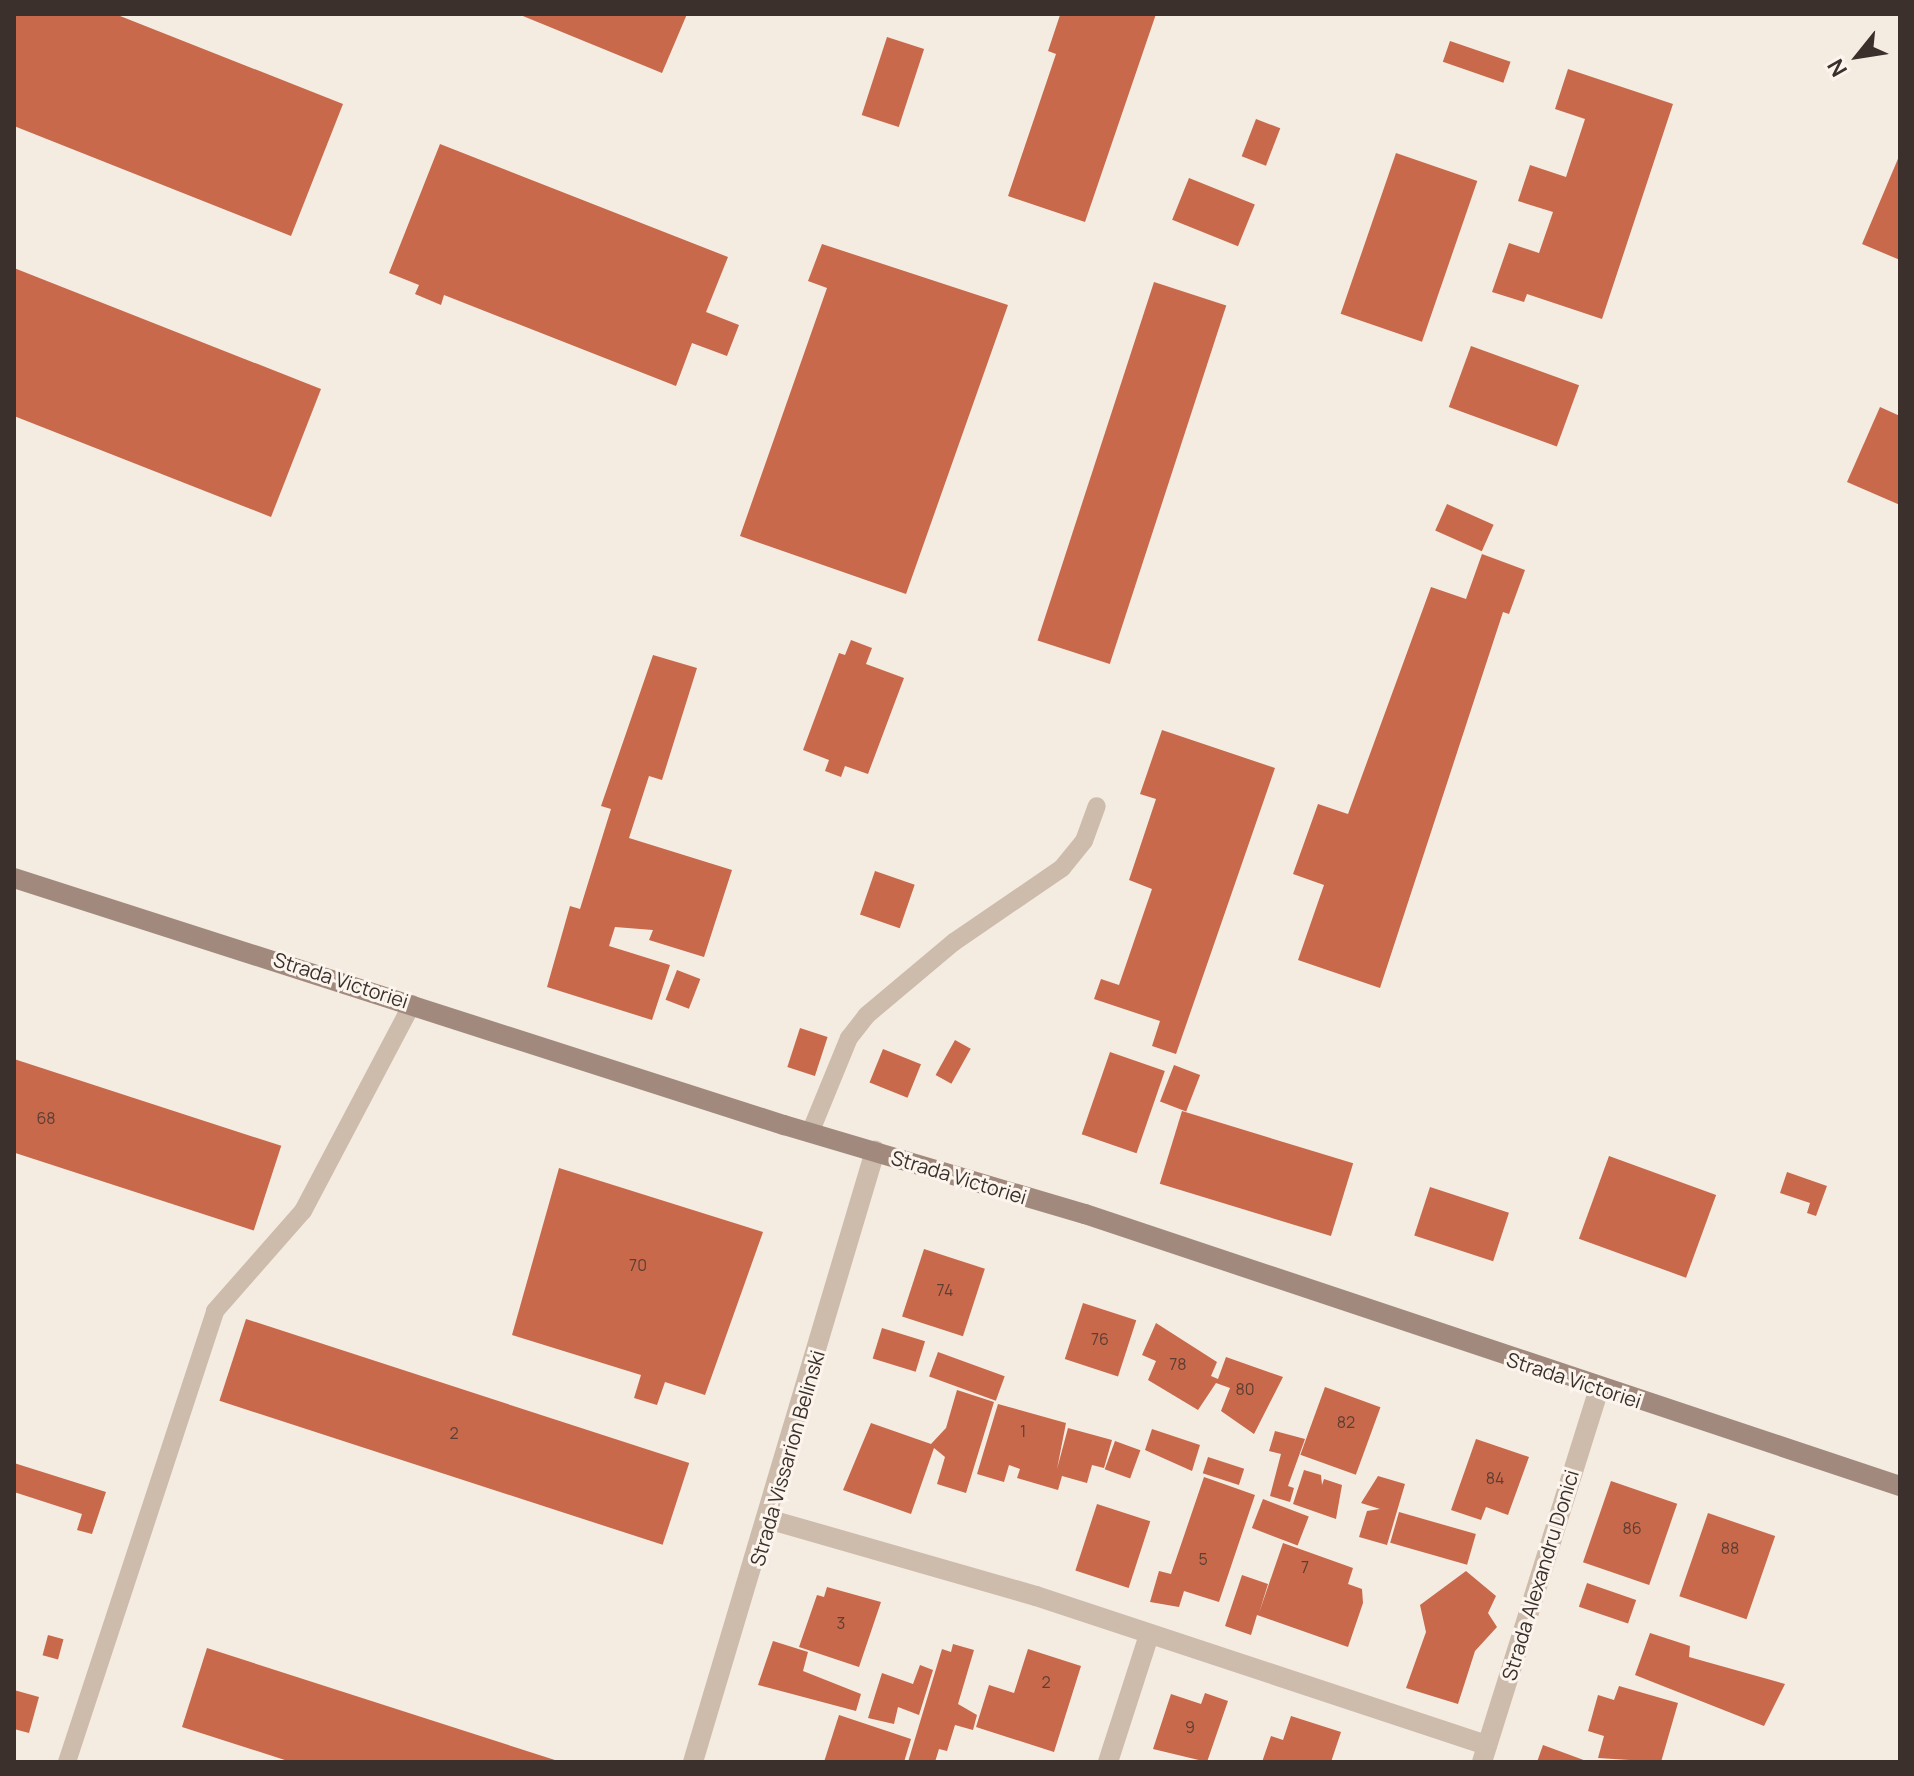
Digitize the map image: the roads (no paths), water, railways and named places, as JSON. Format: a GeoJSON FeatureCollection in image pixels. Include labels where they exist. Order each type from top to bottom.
{"type":"FeatureCollection","features":[{"type":"Feature","properties":{"kind":"street","name":"Strada Victoriei"},"geometry":{"type":"LineString","coordinates":[[14,878],[810,1133],[1085,1214],[1900,1486]]}},
{"type":"Feature","properties":{"kind":"street","name":"Strada Vissarion Belinski"},"geometry":{"type":"LineString","coordinates":[[693,1762],[771,1520],[875,1151]]}},
{"type":"Feature","properties":{"kind":"street","name":"Strada Alexandru Donici"},"geometry":{"type":"LineString","coordinates":[[1484,1754],[1599,1388]]}},
{"type":"Feature","properties":{"kind":"street"},"geometry":{"type":"LineString","coordinates":[[771,1520],[1149,1635],[1484,1754]]}},
{"type":"Feature","properties":{"kind":"street"},"geometry":{"type":"LineString","coordinates":[[1108,1762],[1149,1635]]}},
{"type":"Feature","properties":{"kind":"lane"},"geometry":{"type":"LineString","coordinates":[[810,1133],[849,1038],[867,1015],[954,942],[1062,868],[1084,841],[1097,806]]}},
{"type":"Feature","properties":{"kind":"lane"},"geometry":{"type":"LineString","coordinates":[[67,1762],[215,1311],[303,1211],[412,1004]]}}]}
